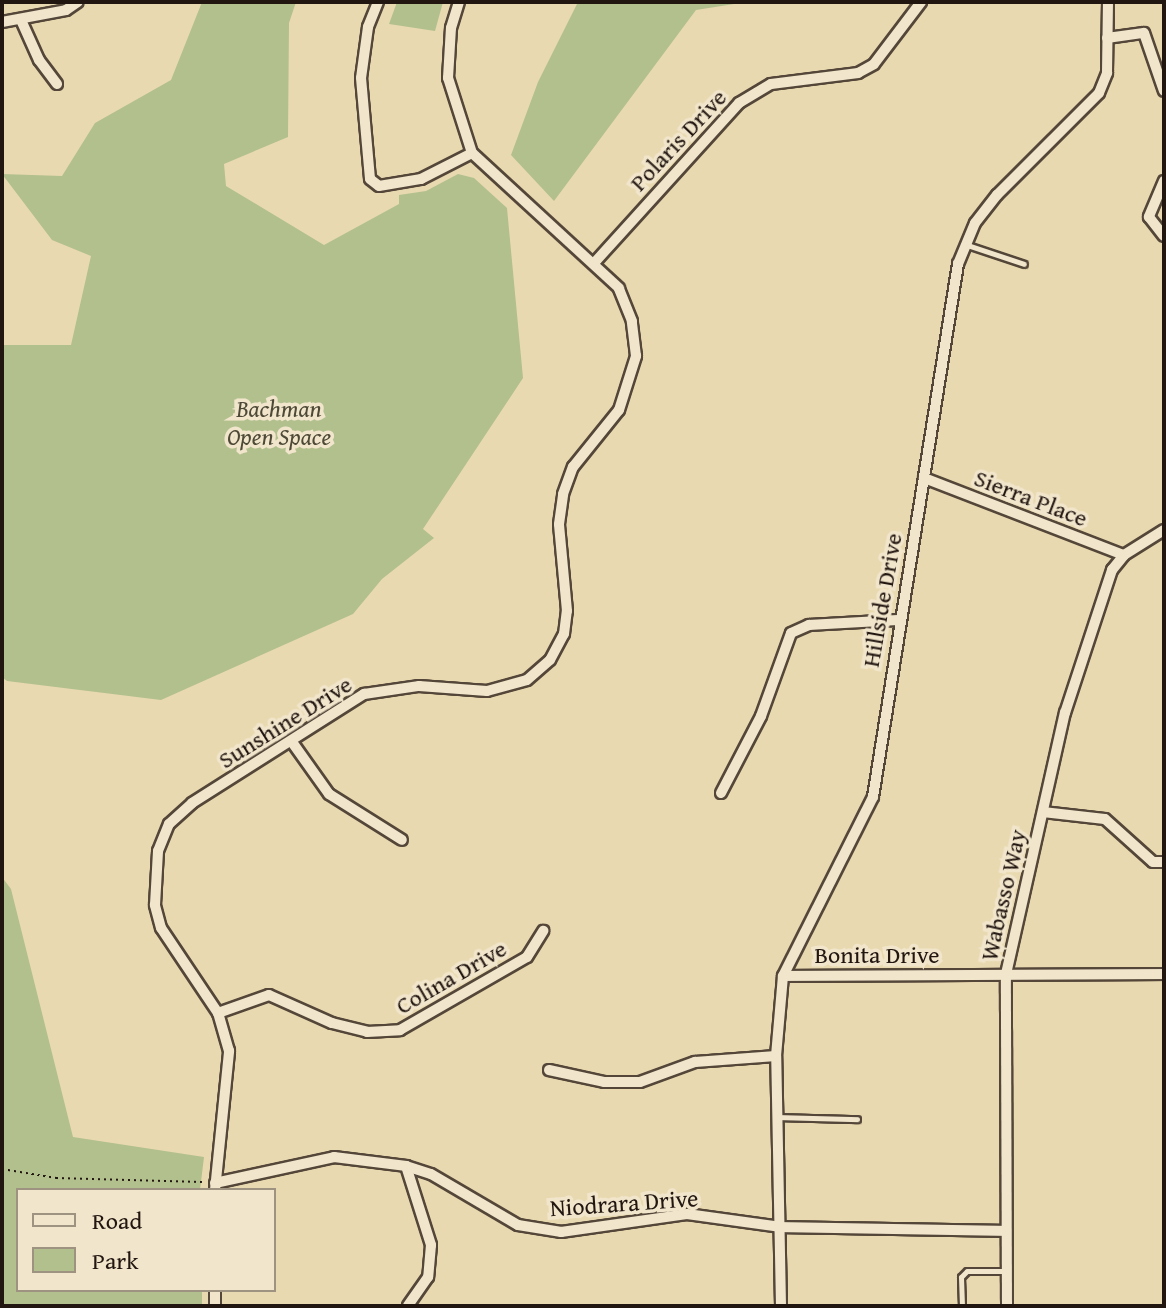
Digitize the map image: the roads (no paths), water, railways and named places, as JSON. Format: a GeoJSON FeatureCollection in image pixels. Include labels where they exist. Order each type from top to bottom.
{"type":"FeatureCollection","features":[{"type":"Feature","properties":{"kind":"street"},"geometry":{"type":"LineString","coordinates":[[2,22],[66,10],[78,2]]}},
{"type":"Feature","properties":{"kind":"street"},"geometry":{"type":"LineString","coordinates":[[378,2],[368,27],[361,78],[370,179],[379,186],[421,179],[472,153],[448,78],[451,28],[459,2]]}},
{"type":"Feature","properties":{"kind":"street","name":"Polaris Drive"},"geometry":{"type":"LineString","coordinates":[[595,262],[739,103],[771,84],[858,73],[874,64],[921,2]]}},
{"type":"Feature","properties":{"kind":"street","name":"Hillside Drive"},"geometry":{"type":"LineString","coordinates":[[781,1306],[776,1056],[783,976],[873,797],[897,620],[963,243],[997,195],[1099,93],[1107,73],[1108,2]]}},
{"type":"Feature","properties":{"kind":"street"},"geometry":{"type":"LineString","coordinates":[[21,20],[57,84]]}},
{"type":"Feature","properties":{"kind":"street"},"geometry":{"type":"LineString","coordinates":[[1107,38],[1144,33],[1164,91]]}},
{"type":"Feature","properties":{"kind":"street","name":"Sunshine Drive"},"geometry":{"type":"LineString","coordinates":[[218,1013],[161,928],[155,905],[158,851],[169,824],[192,803],[364,694],[419,686],[487,691],[527,680],[550,660],[564,634],[567,611],[559,524],[563,494],[573,467],[619,410],[636,356],[632,321],[619,288],[595,262],[472,153]]}},
{"type":"Feature","properties":{"kind":"street"},"geometry":{"type":"LineString","coordinates":[[1164,181],[1149,217],[1164,236]]}},
{"type":"Feature","properties":{"kind":"street","name":"Sierra Place"},"geometry":{"type":"LineString","coordinates":[[924,478],[1124,555]]}},
{"type":"Feature","properties":{"kind":"street","name":"Wabasso Way"},"geometry":{"type":"LineString","coordinates":[[1007,1306],[1006,974],[1065,713],[1112,570],[1124,555],[1164,530]]}},
{"type":"Feature","properties":{"kind":"street"},"geometry":{"type":"LineString","coordinates":[[721,793],[761,716],[791,633],[809,625],[897,620]]}},
{"type":"Feature","properties":{"kind":"street"},"geometry":{"type":"LineString","coordinates":[[292,742],[329,794],[402,840]]}},
{"type":"Feature","properties":{"kind":"street"},"geometry":{"type":"LineString","coordinates":[[1043,812],[1105,819],[1153,862],[1164,862]]}},
{"type":"Feature","properties":{"kind":"street","name":"Colina Drive"},"geometry":{"type":"LineString","coordinates":[[218,1013],[269,995],[332,1023],[367,1032],[400,1030],[527,957],[543,931]]}},
{"type":"Feature","properties":{"kind":"street","name":"Bonita Drive"},"geometry":{"type":"LineString","coordinates":[[783,976],[1164,974]]}},
{"type":"Feature","properties":{"kind":"street"},"geometry":{"type":"LineString","coordinates":[[215,1186],[230,1068],[218,1013]]}},
{"type":"Feature","properties":{"kind":"street"},"geometry":{"type":"LineString","coordinates":[[549,1070],[604,1082],[640,1082],[695,1062],[776,1056]]}},
{"type":"Feature","properties":{"kind":"street","name":"Niodrara Drive"},"geometry":{"type":"LineString","coordinates":[[215,1186],[334,1157],[406,1166],[431,1174],[518,1225],[561,1232],[687,1214],[781,1227],[1006,1231]]}},
{"type":"Feature","properties":{"kind":"street"},"geometry":{"type":"LineString","coordinates":[[406,1166],[431,1245],[428,1277],[408,1306]]}},
{"type":"Feature","properties":{"kind":"lane"},"geometry":{"type":"LineString","coordinates":[[963,243],[1024,264]]}},
{"type":"Feature","properties":{"kind":"lane"},"geometry":{"type":"LineString","coordinates":[[778,1117],[857,1119]]}},
{"type":"Feature","properties":{"kind":"lane"},"geometry":{"type":"LineString","coordinates":[[962,1306],[961,1277],[967,1271],[1007,1271]]}},
{"type":"Feature","properties":{"kind":"park label","name":"Bachman Open Space"},"geometry":{"type":"Point","coordinates":[279,423]}}]}
